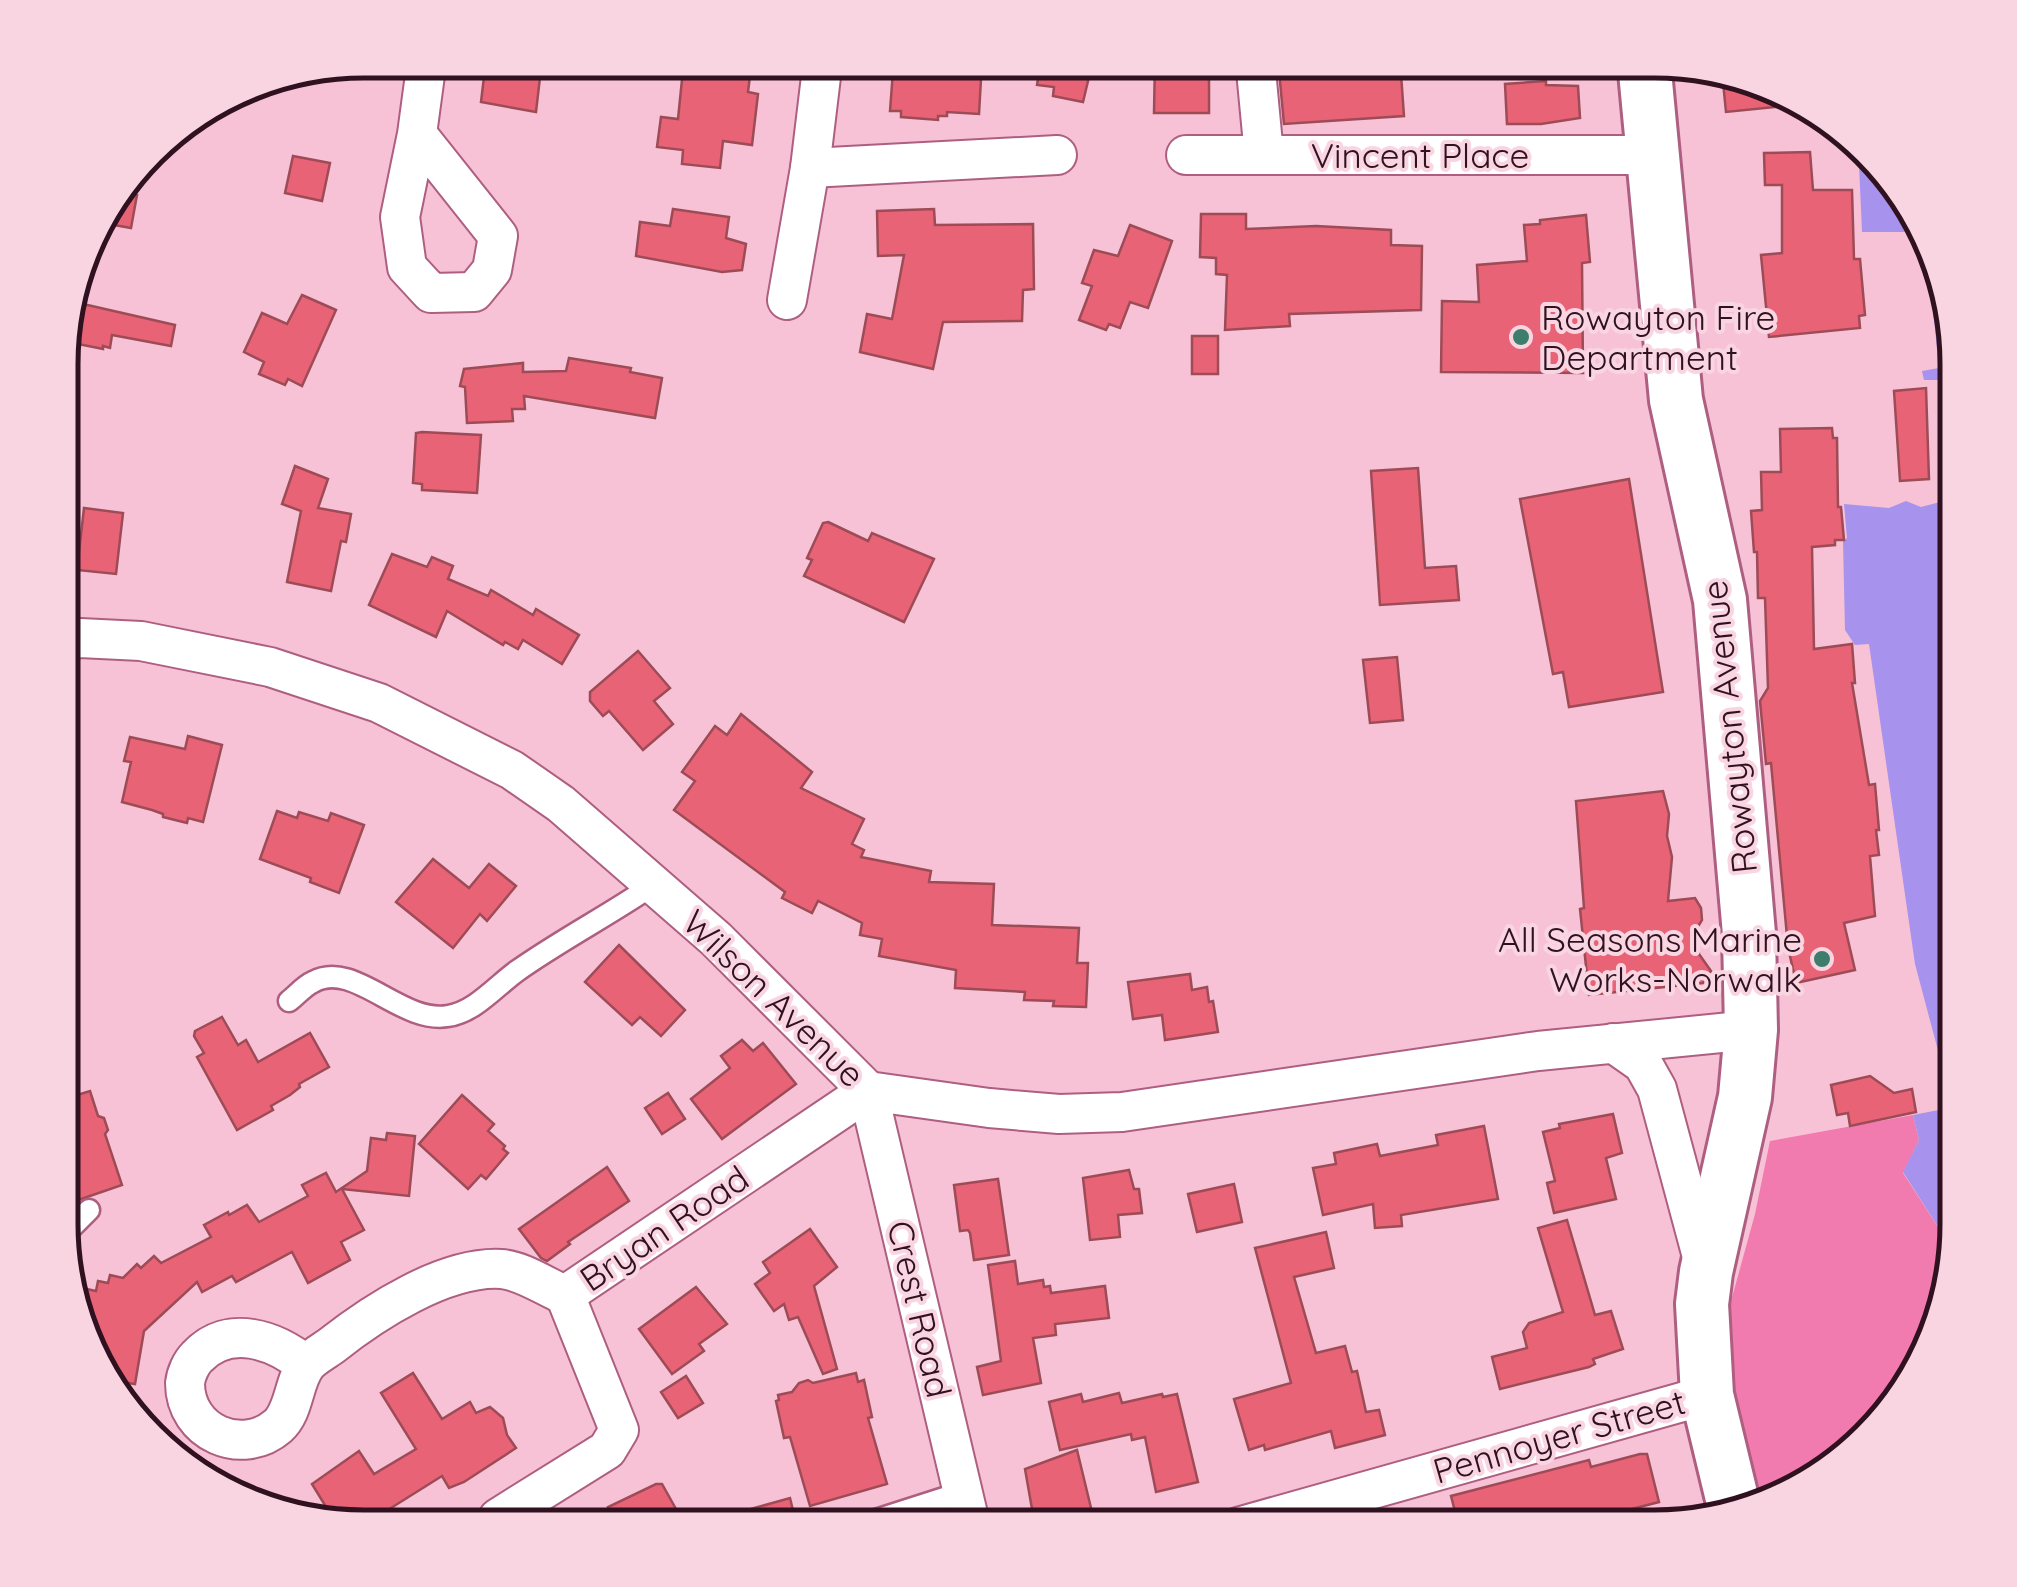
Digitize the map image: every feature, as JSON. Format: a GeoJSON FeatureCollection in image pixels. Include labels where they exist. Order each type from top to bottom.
{"type":"FeatureCollection","features":[{"type":"Feature","properties":{"kind":"main road","name":"Rowayton Avenue"},"geometry":{"type":"LineString","coordinates":[[1646,78],[1676,400],[1723,629],[1750,934],[1751,1030],[1745,1097],[1702,1304],[1707,1395],[1732,1498]]}},
{"type":"Feature","properties":{"kind":"street"},"geometry":{"type":"LineString","coordinates":[[416,134],[424,78]]}},
{"type":"Feature","properties":{"kind":"street"},"geometry":{"type":"LineString","coordinates":[[787,300],[821,78]]}},
{"type":"Feature","properties":{"kind":"street"},"geometry":{"type":"LineString","coordinates":[[1257,78],[1264,155]]}},
{"type":"Feature","properties":{"kind":"street"},"geometry":{"type":"LineString","coordinates":[[810,168],[1057,155]]}},
{"type":"Feature","properties":{"kind":"street","name":"Vincent Place"},"geometry":{"type":"LineString","coordinates":[[1186,155],[1654,155]]}},
{"type":"Feature","properties":{"kind":"street","name":"Wilson Avenue"},"geometry":{"type":"LineString","coordinates":[[77,639],[159,645],[270,667],[378,703],[512,770],[561,804],[716,939],[868,1091],[1006,1110],[1059,1114],[1122,1112],[1471,1060],[1751,1030]]}},
{"type":"Feature","properties":{"kind":"street"},"geometry":{"type":"LineString","coordinates":[[1613,1043],[1643,1064],[1658,1089],[1706,1272]]}},
{"type":"Feature","properties":{"kind":"street","name":"Bryan Road"},"geometry":{"type":"LineString","coordinates":[[512,1509],[606,1450],[620,1430],[564,1294],[868,1091]]}},
{"type":"Feature","properties":{"kind":"street","name":"Crest Road"},"geometry":{"type":"LineString","coordinates":[[868,1091],[967,1509]]}},
{"type":"Feature","properties":{"kind":"street"},"geometry":{"type":"LineString","coordinates":[[306,1365],[357,1326],[413,1292],[475,1270],[505,1269],[564,1294]]}},
{"type":"Feature","properties":{"kind":"street","name":"Pennoyer Street"},"geometry":{"type":"LineString","coordinates":[[1331,1510],[1707,1395]]}},
{"type":"Feature","properties":{"kind":"lane"},"geometry":{"type":"LineString","coordinates":[[289,1001],[312,982],[340,977],[415,1014],[438,1018],[455,1015],[653,885]]}},
{"type":"Feature","properties":{"kind":"lane"},"geometry":{"type":"LineString","coordinates":[[78,1222],[90,1210]]}},
{"type":"Feature","properties":{"kind":"shaded area"},"geometry":{"type":"Polygon","coordinates":[[[1859,166],[1907,232],[1862,232],[1859,166]]]}},
{"type":"Feature","properties":{"kind":"shaded area"},"geometry":{"type":"Polygon","coordinates":[[[1932,301],[1939,345],[1940,380],[1924,380],[1922,371],[1939,368],[1932,301]]]}},
{"type":"Feature","properties":{"kind":"shaded area"},"geometry":{"type":"Polygon","coordinates":[[[1906,501],[1921,507],[1940,502],[1939,1055],[1915,964],[1869,644],[1855,645],[1845,630],[1844,504],[1889,508],[1906,501]]]}},
{"type":"Feature","properties":{"kind":"shaded area"},"geometry":{"type":"Polygon","coordinates":[[[1939,1110],[1939,1228],[1903,1172],[1919,1140],[1913,1115],[1939,1110]]]}},
{"type":"Feature","properties":{"kind":"shaded area"},"geometry":{"type":"Polygon","coordinates":[[[1913,1115],[1919,1140],[1903,1173],[1939,1229],[1939,1242],[1934,1279],[1918,1333],[1891,1382],[1868,1412],[1827,1450],[1780,1480],[1750,1492],[1725,1395],[1725,1323],[1770,1141],[1913,1115]]]}},
{"type":"Feature","properties":{"kind":"building"},"geometry":{"type":"Polygon","coordinates":[[[484,78],[540,78],[536,112],[481,102],[484,78]]]}},
{"type":"Feature","properties":{"kind":"building"},"geometry":{"type":"Polygon","coordinates":[[[682,78],[750,78],[748,92],[758,94],[752,145],[723,141],[720,168],[682,164],[683,150],[657,147],[661,117],[678,119],[682,78]]]}},
{"type":"Feature","properties":{"kind":"building"},"geometry":{"type":"Polygon","coordinates":[[[892,78],[981,79],[979,114],[947,112],[938,120],[901,117],[901,111],[890,111],[892,78]]]}},
{"type":"Feature","properties":{"kind":"building"},"geometry":{"type":"Polygon","coordinates":[[[1038,78],[1089,78],[1083,102],[1053,96],[1054,87],[1037,85],[1038,78]]]}},
{"type":"Feature","properties":{"kind":"building"},"geometry":{"type":"Polygon","coordinates":[[[1155,78],[1209,78],[1209,113],[1154,113],[1155,78]]]}},
{"type":"Feature","properties":{"kind":"building"},"geometry":{"type":"Polygon","coordinates":[[[1280,78],[1401,78],[1404,116],[1284,124],[1280,78]]]}},
{"type":"Feature","properties":{"kind":"building"},"geometry":{"type":"Polygon","coordinates":[[[1546,81],[1546,85],[1578,86],[1580,118],[1507,124],[1505,84],[1546,81]]]}},
{"type":"Feature","properties":{"kind":"building"},"geometry":{"type":"Polygon","coordinates":[[[1724,87],[1778,107],[1726,112],[1724,87]]]}},
{"type":"Feature","properties":{"kind":"building"},"geometry":{"type":"Polygon","coordinates":[[[1810,152],[1813,190],[1852,190],[1854,259],[1860,259],[1865,315],[1859,316],[1860,328],[1769,337],[1761,255],[1782,253],[1782,185],[1765,185],[1764,153],[1810,152]]]}},
{"type":"Feature","properties":{"kind":"building"},"geometry":{"type":"Polygon","coordinates":[[[293,156],[330,163],[322,201],[285,193],[293,156]]]}},
{"type":"Feature","properties":{"kind":"building"},"geometry":{"type":"Polygon","coordinates":[[[134,194],[137,195],[131,228],[114,225],[134,194]]]}},
{"type":"Feature","properties":{"kind":"building"},"geometry":{"type":"Polygon","coordinates":[[[673,209],[729,217],[726,238],[746,244],[742,270],[722,272],[636,256],[640,222],[670,226],[673,209]]]}},
{"type":"Feature","properties":{"kind":"building"},"geometry":{"type":"Polygon","coordinates":[[[934,209],[935,225],[1033,224],[1034,289],[1023,290],[1022,321],[943,322],[933,369],[860,352],[867,314],[892,319],[904,255],[878,256],[877,211],[934,209]]]}},
{"type":"Feature","properties":{"kind":"building"},"geometry":{"type":"Polygon","coordinates":[[[1201,214],[1246,214],[1246,229],[1316,226],[1391,230],[1391,245],[1422,246],[1421,310],[1289,314],[1290,326],[1225,330],[1227,275],[1216,274],[1216,258],[1200,257],[1201,214]]]}},
{"type":"Feature","properties":{"kind":"building"},"geometry":{"type":"Polygon","coordinates":[[[1586,215],[1590,262],[1582,263],[1583,373],[1441,372],[1442,301],[1479,302],[1477,265],[1527,261],[1524,225],[1586,215]]]}},
{"type":"Feature","properties":{"kind":"building"},"geometry":{"type":"Polygon","coordinates":[[[1130,225],[1172,241],[1148,308],[1130,302],[1120,328],[1109,324],[1106,330],[1079,320],[1092,286],[1082,283],[1094,250],[1118,256],[1130,225]]]}},
{"type":"Feature","properties":{"kind":"building"},"geometry":{"type":"Polygon","coordinates":[[[302,295],[336,310],[302,386],[288,379],[285,385],[259,374],[264,362],[244,352],[262,313],[287,324],[302,295]]]}},
{"type":"Feature","properties":{"kind":"building"},"geometry":{"type":"Polygon","coordinates":[[[84,304],[175,325],[171,346],[112,335],[110,348],[79,344],[84,304]]]}},
{"type":"Feature","properties":{"kind":"building"},"geometry":{"type":"Polygon","coordinates":[[[1192,336],[1218,336],[1218,374],[1192,374],[1192,336]]]}},
{"type":"Feature","properties":{"kind":"building"},"geometry":{"type":"Polygon","coordinates":[[[569,358],[631,368],[630,372],[662,378],[655,418],[524,396],[525,409],[512,409],[513,421],[467,423],[465,387],[460,386],[464,369],[523,363],[523,372],[566,371],[569,358]]]}},
{"type":"Feature","properties":{"kind":"building"},"geometry":{"type":"Polygon","coordinates":[[[1926,388],[1929,479],[1900,481],[1894,391],[1926,388]]]}},
{"type":"Feature","properties":{"kind":"building"},"geometry":{"type":"Polygon","coordinates":[[[1832,428],[1833,438],[1837,438],[1838,507],[1844,540],[1812,547],[1814,649],[1852,644],[1852,683],[1869,785],[1875,784],[1879,855],[1870,856],[1875,916],[1844,923],[1855,970],[1796,983],[1788,947],[1771,763],[1766,764],[1760,701],[1768,688],[1765,598],[1758,598],[1751,511],[1762,510],[1761,472],[1781,472],[1780,429],[1832,428]]]}},
{"type":"Feature","properties":{"kind":"building"},"geometry":{"type":"Polygon","coordinates":[[[416,433],[481,435],[477,493],[422,490],[422,484],[413,483],[416,433]]]}},
{"type":"Feature","properties":{"kind":"building"},"geometry":{"type":"Polygon","coordinates":[[[295,466],[328,479],[318,508],[351,514],[331,591],[287,582],[301,511],[282,504],[295,466]]]}},
{"type":"Feature","properties":{"kind":"building"},"geometry":{"type":"Polygon","coordinates":[[[1418,468],[1425,568],[1456,566],[1459,600],[1380,605],[1371,471],[1418,468]]]}},
{"type":"Feature","properties":{"kind":"building"},"geometry":{"type":"Polygon","coordinates":[[[1629,479],[1663,692],[1569,707],[1563,672],[1553,674],[1520,499],[1629,479]]]}},
{"type":"Feature","properties":{"kind":"building"},"geometry":{"type":"Polygon","coordinates":[[[84,508],[123,513],[116,574],[77,568],[84,508]]]}},
{"type":"Feature","properties":{"kind":"building"},"geometry":{"type":"Polygon","coordinates":[[[823,523],[868,541],[872,533],[934,559],[904,622],[804,576],[812,560],[807,558],[823,523]]]}},
{"type":"Feature","properties":{"kind":"building"},"geometry":{"type":"Polygon","coordinates":[[[392,554],[427,567],[432,557],[453,566],[448,579],[488,596],[491,590],[533,615],[536,609],[579,635],[562,664],[523,640],[518,649],[505,642],[503,645],[447,611],[436,637],[369,605],[392,554]]]}},
{"type":"Feature","properties":{"kind":"building"},"geometry":{"type":"Polygon","coordinates":[[[638,651],[670,688],[654,701],[673,724],[643,750],[609,711],[603,716],[590,701],[590,692],[638,651]]]}},
{"type":"Feature","properties":{"kind":"building"},"geometry":{"type":"Polygon","coordinates":[[[1397,657],[1403,720],[1370,723],[1363,660],[1397,657]]]}},
{"type":"Feature","properties":{"kind":"building"},"geometry":{"type":"Polygon","coordinates":[[[741,714],[812,772],[801,788],[864,819],[852,844],[864,850],[861,857],[931,871],[929,882],[994,884],[992,925],[1079,928],[1077,963],[1088,963],[1086,1007],[1024,1000],[1025,992],[955,988],[956,970],[879,956],[882,939],[860,935],[862,923],[818,901],[812,913],[782,898],[785,892],[674,810],[695,781],[682,772],[715,726],[727,735],[741,714]]]}},
{"type":"Feature","properties":{"kind":"building"},"geometry":{"type":"Polygon","coordinates":[[[188,736],[222,745],[203,822],[188,818],[187,823],[122,802],[131,762],[124,761],[130,737],[185,749],[188,736]]]}},
{"type":"Feature","properties":{"kind":"building"},"geometry":{"type":"Polygon","coordinates":[[[1663,791],[1672,857],[1668,901],[1695,898],[1702,920],[1696,930],[1699,954],[1711,971],[1703,983],[1589,995],[1580,909],[1584,908],[1576,801],[1663,791]]]}},
{"type":"Feature","properties":{"kind":"building"},"geometry":{"type":"Polygon","coordinates":[[[277,811],[297,818],[299,812],[328,821],[331,813],[364,825],[339,893],[260,859],[277,811]]]}},
{"type":"Feature","properties":{"kind":"building"},"geometry":{"type":"Polygon","coordinates":[[[433,859],[469,888],[489,864],[516,886],[487,921],[480,914],[453,948],[396,902],[433,859]]]}},
{"type":"Feature","properties":{"kind":"building"},"geometry":{"type":"Polygon","coordinates":[[[619,945],[685,1010],[661,1036],[640,1017],[632,1025],[585,982],[619,945]]]}},
{"type":"Feature","properties":{"kind":"building"},"geometry":{"type":"Polygon","coordinates":[[[1190,974],[1192,990],[1207,987],[1218,1032],[1165,1040],[1162,1015],[1133,1019],[1128,982],[1190,974]]]}},
{"type":"Feature","properties":{"kind":"building"},"geometry":{"type":"Polygon","coordinates":[[[222,1017],[238,1045],[246,1040],[258,1062],[310,1033],[329,1067],[299,1084],[290,1095],[271,1106],[273,1110],[237,1130],[197,1057],[204,1053],[194,1036],[195,1031],[222,1017]]]}},
{"type":"Feature","properties":{"kind":"building"},"geometry":{"type":"Polygon","coordinates":[[[742,1040],[753,1051],[763,1043],[796,1084],[722,1139],[691,1099],[730,1068],[721,1056],[742,1040]]]}},
{"type":"Feature","properties":{"kind":"building"},"geometry":{"type":"Polygon","coordinates":[[[1870,1076],[1894,1093],[1912,1089],[1916,1112],[1850,1126],[1848,1113],[1837,1115],[1831,1085],[1870,1076]]]}},
{"type":"Feature","properties":{"kind":"building"},"geometry":{"type":"Polygon","coordinates":[[[90,1091],[98,1116],[104,1118],[108,1130],[105,1134],[122,1185],[78,1200],[78,1095],[90,1091]]]}},
{"type":"Feature","properties":{"kind":"building"},"geometry":{"type":"Polygon","coordinates":[[[668,1093],[685,1119],[662,1134],[645,1108],[668,1093]]]}},
{"type":"Feature","properties":{"kind":"building"},"geometry":{"type":"Polygon","coordinates":[[[462,1095],[494,1124],[488,1131],[508,1153],[486,1179],[481,1175],[468,1189],[419,1144],[462,1095]]]}},
{"type":"Feature","properties":{"kind":"building"},"geometry":{"type":"Polygon","coordinates":[[[1613,1114],[1622,1153],[1606,1158],[1616,1199],[1554,1213],[1547,1183],[1555,1181],[1543,1132],[1560,1128],[1559,1124],[1613,1114]]]}},
{"type":"Feature","properties":{"kind":"building"},"geometry":{"type":"Polygon","coordinates":[[[1484,1126],[1498,1199],[1401,1215],[1402,1226],[1375,1228],[1373,1204],[1323,1215],[1313,1168],[1336,1164],[1334,1153],[1377,1144],[1380,1156],[1438,1145],[1436,1135],[1484,1126]]]}},
{"type":"Feature","properties":{"kind":"building"},"geometry":{"type":"Polygon","coordinates":[[[387,1133],[415,1136],[409,1196],[342,1189],[364,1230],[341,1242],[350,1260],[308,1283],[292,1252],[236,1282],[232,1276],[202,1292],[197,1282],[144,1331],[135,1384],[127,1383],[107,1350],[85,1289],[96,1291],[98,1281],[108,1283],[110,1275],[123,1278],[137,1264],[141,1268],[154,1256],[161,1263],[211,1237],[204,1225],[228,1212],[229,1215],[247,1205],[259,1222],[308,1196],[302,1185],[326,1173],[336,1192],[367,1171],[371,1138],[386,1140],[387,1133]]]}},
{"type":"Feature","properties":{"kind":"building"},"geometry":{"type":"Polygon","coordinates":[[[607,1167],[629,1201],[547,1261],[541,1258],[519,1229],[607,1167]]]}},
{"type":"Feature","properties":{"kind":"building"},"geometry":{"type":"Polygon","coordinates":[[[1129,1170],[1134,1189],[1139,1189],[1142,1213],[1118,1215],[1120,1237],[1090,1240],[1083,1178],[1129,1170]]]}},
{"type":"Feature","properties":{"kind":"building"},"geometry":{"type":"Polygon","coordinates":[[[998,1179],[1009,1255],[974,1260],[970,1233],[960,1231],[954,1185],[998,1179]]]}},
{"type":"Feature","properties":{"kind":"building"},"geometry":{"type":"Polygon","coordinates":[[[1234,1184],[1242,1222],[1197,1232],[1188,1194],[1234,1184]]]}},
{"type":"Feature","properties":{"kind":"building"},"geometry":{"type":"Polygon","coordinates":[[[1567,1220],[1595,1315],[1611,1311],[1623,1349],[1593,1359],[1595,1364],[1589,1367],[1500,1389],[1492,1357],[1527,1348],[1523,1332],[1529,1323],[1563,1312],[1538,1228],[1567,1220]]]}},
{"type":"Feature","properties":{"kind":"building"},"geometry":{"type":"Polygon","coordinates":[[[810,1229],[837,1267],[814,1286],[837,1369],[823,1374],[798,1317],[789,1320],[784,1304],[774,1311],[755,1284],[770,1273],[763,1262],[810,1229]]]}},
{"type":"Feature","properties":{"kind":"building"},"geometry":{"type":"Polygon","coordinates":[[[1326,1232],[1334,1268],[1294,1277],[1316,1353],[1345,1346],[1352,1372],[1357,1371],[1366,1412],[1379,1410],[1385,1435],[1335,1448],[1331,1431],[1265,1450],[1264,1445],[1249,1450],[1234,1399],[1291,1383],[1255,1248],[1326,1232]]]}},
{"type":"Feature","properties":{"kind":"building"},"geometry":{"type":"Polygon","coordinates":[[[1015,1261],[1018,1284],[1043,1280],[1051,1293],[1105,1286],[1109,1318],[1055,1324],[1056,1335],[1033,1338],[1041,1383],[983,1395],[977,1367],[1001,1361],[988,1265],[1015,1261]]]}},
{"type":"Feature","properties":{"kind":"building"},"geometry":{"type":"Polygon","coordinates":[[[696,1287],[727,1324],[699,1344],[704,1351],[672,1374],[639,1329],[696,1287]]]}},
{"type":"Feature","properties":{"kind":"building"},"geometry":{"type":"Polygon","coordinates":[[[413,1373],[442,1419],[470,1402],[476,1413],[490,1407],[503,1418],[507,1435],[516,1448],[464,1482],[449,1488],[442,1476],[389,1509],[326,1507],[312,1484],[359,1451],[374,1474],[416,1449],[381,1393],[413,1373]]]}},
{"type":"Feature","properties":{"kind":"building"},"geometry":{"type":"Polygon","coordinates":[[[856,1373],[858,1382],[864,1380],[872,1417],[868,1418],[887,1484],[810,1506],[790,1437],[784,1438],[778,1395],[792,1392],[808,1380],[813,1383],[856,1373]]]}},
{"type":"Feature","properties":{"kind":"building"},"geometry":{"type":"Polygon","coordinates":[[[686,1376],[703,1403],[678,1418],[661,1392],[686,1376]]]}},
{"type":"Feature","properties":{"kind":"building"},"geometry":{"type":"Polygon","coordinates":[[[1119,1393],[1122,1403],[1177,1394],[1198,1482],[1156,1492],[1145,1437],[1132,1440],[1131,1434],[1060,1450],[1049,1402],[1081,1394],[1083,1402],[1119,1393]]]}},
{"type":"Feature","properties":{"kind":"building"},"geometry":{"type":"Polygon","coordinates":[[[1077,1450],[1091,1510],[1032,1510],[1025,1469],[1077,1450]]]}},
{"type":"Feature","properties":{"kind":"building"},"geometry":{"type":"Polygon","coordinates":[[[1647,1454],[1659,1502],[1628,1510],[1455,1510],[1451,1496],[1589,1460],[1591,1467],[1647,1454]]]}},
{"type":"Feature","properties":{"kind":"building"},"geometry":{"type":"Polygon","coordinates":[[[662,1484],[676,1509],[609,1509],[662,1484]]]}},
{"type":"Feature","properties":{"kind":"building"},"geometry":{"type":"Polygon","coordinates":[[[790,1498],[793,1509],[750,1509],[790,1498]]]}},
{"type":"Feature","properties":{"kind":"place","name":"Rowayton Fire Department"},"geometry":{"type":"Point","coordinates":[1521,337]}},
{"type":"Feature","properties":{"kind":"place","name":"All Seasons Marine Works-Norwalk"},"geometry":{"type":"Point","coordinates":[1822,959]}}]}
